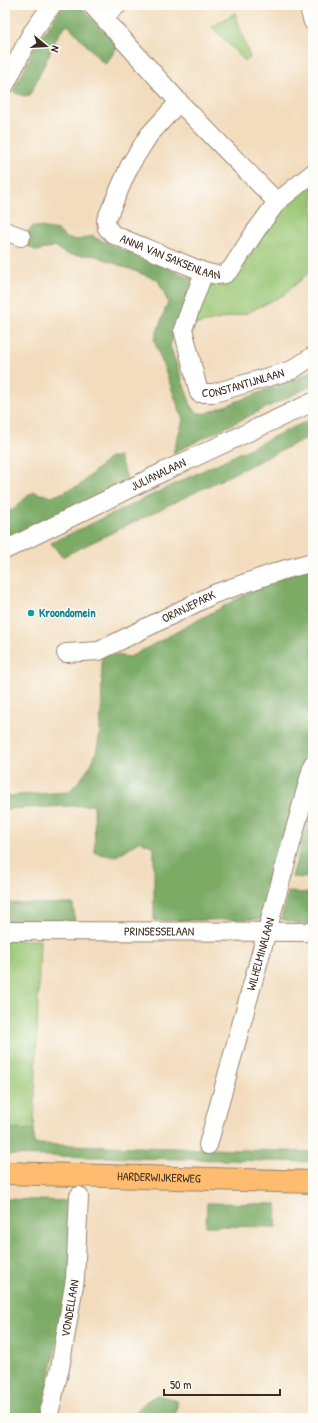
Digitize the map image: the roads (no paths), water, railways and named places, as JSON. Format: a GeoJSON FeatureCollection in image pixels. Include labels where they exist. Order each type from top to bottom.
{"type":"FeatureCollection","features":[{"type":"Feature","properties":{"kind":"main road","name":"HARDERWIJKERWEG"},"geometry":{"type":"LineString","coordinates":[[5,1173],[313,1182]]}},
{"type":"Feature","properties":{"kind":"main road","name":"HARDERWIJKERWEG"},"geometry":{"type":"LineString","coordinates":[[5,1186],[313,1194]]}},
{"type":"Feature","properties":{"kind":"street"},"geometry":{"type":"LineString","coordinates":[[5,85],[31,34],[52,5]]}},
{"type":"Feature","properties":{"kind":"street"},"geometry":{"type":"LineString","coordinates":[[118,5],[98,10],[179,102],[277,202]]}},
{"type":"Feature","properties":{"kind":"street"},"geometry":{"type":"LineString","coordinates":[[308,5],[313,22]]}},
{"type":"Feature","properties":{"kind":"street","name":"ANNA VAN SAKSENLAAN"},"geometry":{"type":"LineString","coordinates":[[179,102],[149,135],[130,165],[106,220],[107,228],[114,235],[204,272],[217,275],[225,274],[231,269],[254,232],[277,202],[313,174]]}},
{"type":"Feature","properties":{"kind":"street","name":"CONSTANTIJNLAAN"},"geometry":{"type":"LineString","coordinates":[[204,272],[183,329],[199,393],[214,393],[292,370],[313,356]]}},
{"type":"Feature","properties":{"kind":"street","name":"JULIANALAAN"},"geometry":{"type":"LineString","coordinates":[[5,550],[165,471],[313,402]]}},
{"type":"Feature","properties":{"kind":"street","name":"ORANJEPARK"},"geometry":{"type":"LineString","coordinates":[[66,653],[99,651],[214,594],[282,570],[313,562]]}},
{"type":"Feature","properties":{"kind":"street","name":"WILHELMINALAAN"},"geometry":{"type":"LineString","coordinates":[[208,1145],[313,764]]}},
{"type":"Feature","properties":{"kind":"street","name":"PRINSESSELAAN"},"geometry":{"type":"LineString","coordinates":[[5,931],[313,932]]}},
{"type":"Feature","properties":{"kind":"street","name":"VONDELLAAN"},"geometry":{"type":"LineString","coordinates":[[48,1418],[60,1368],[75,1279],[79,1196]]}},
{"type":"Feature","properties":{"kind":"place","name":"Kroondomein"},"geometry":{"type":"Point","coordinates":[31,613]}}]}
